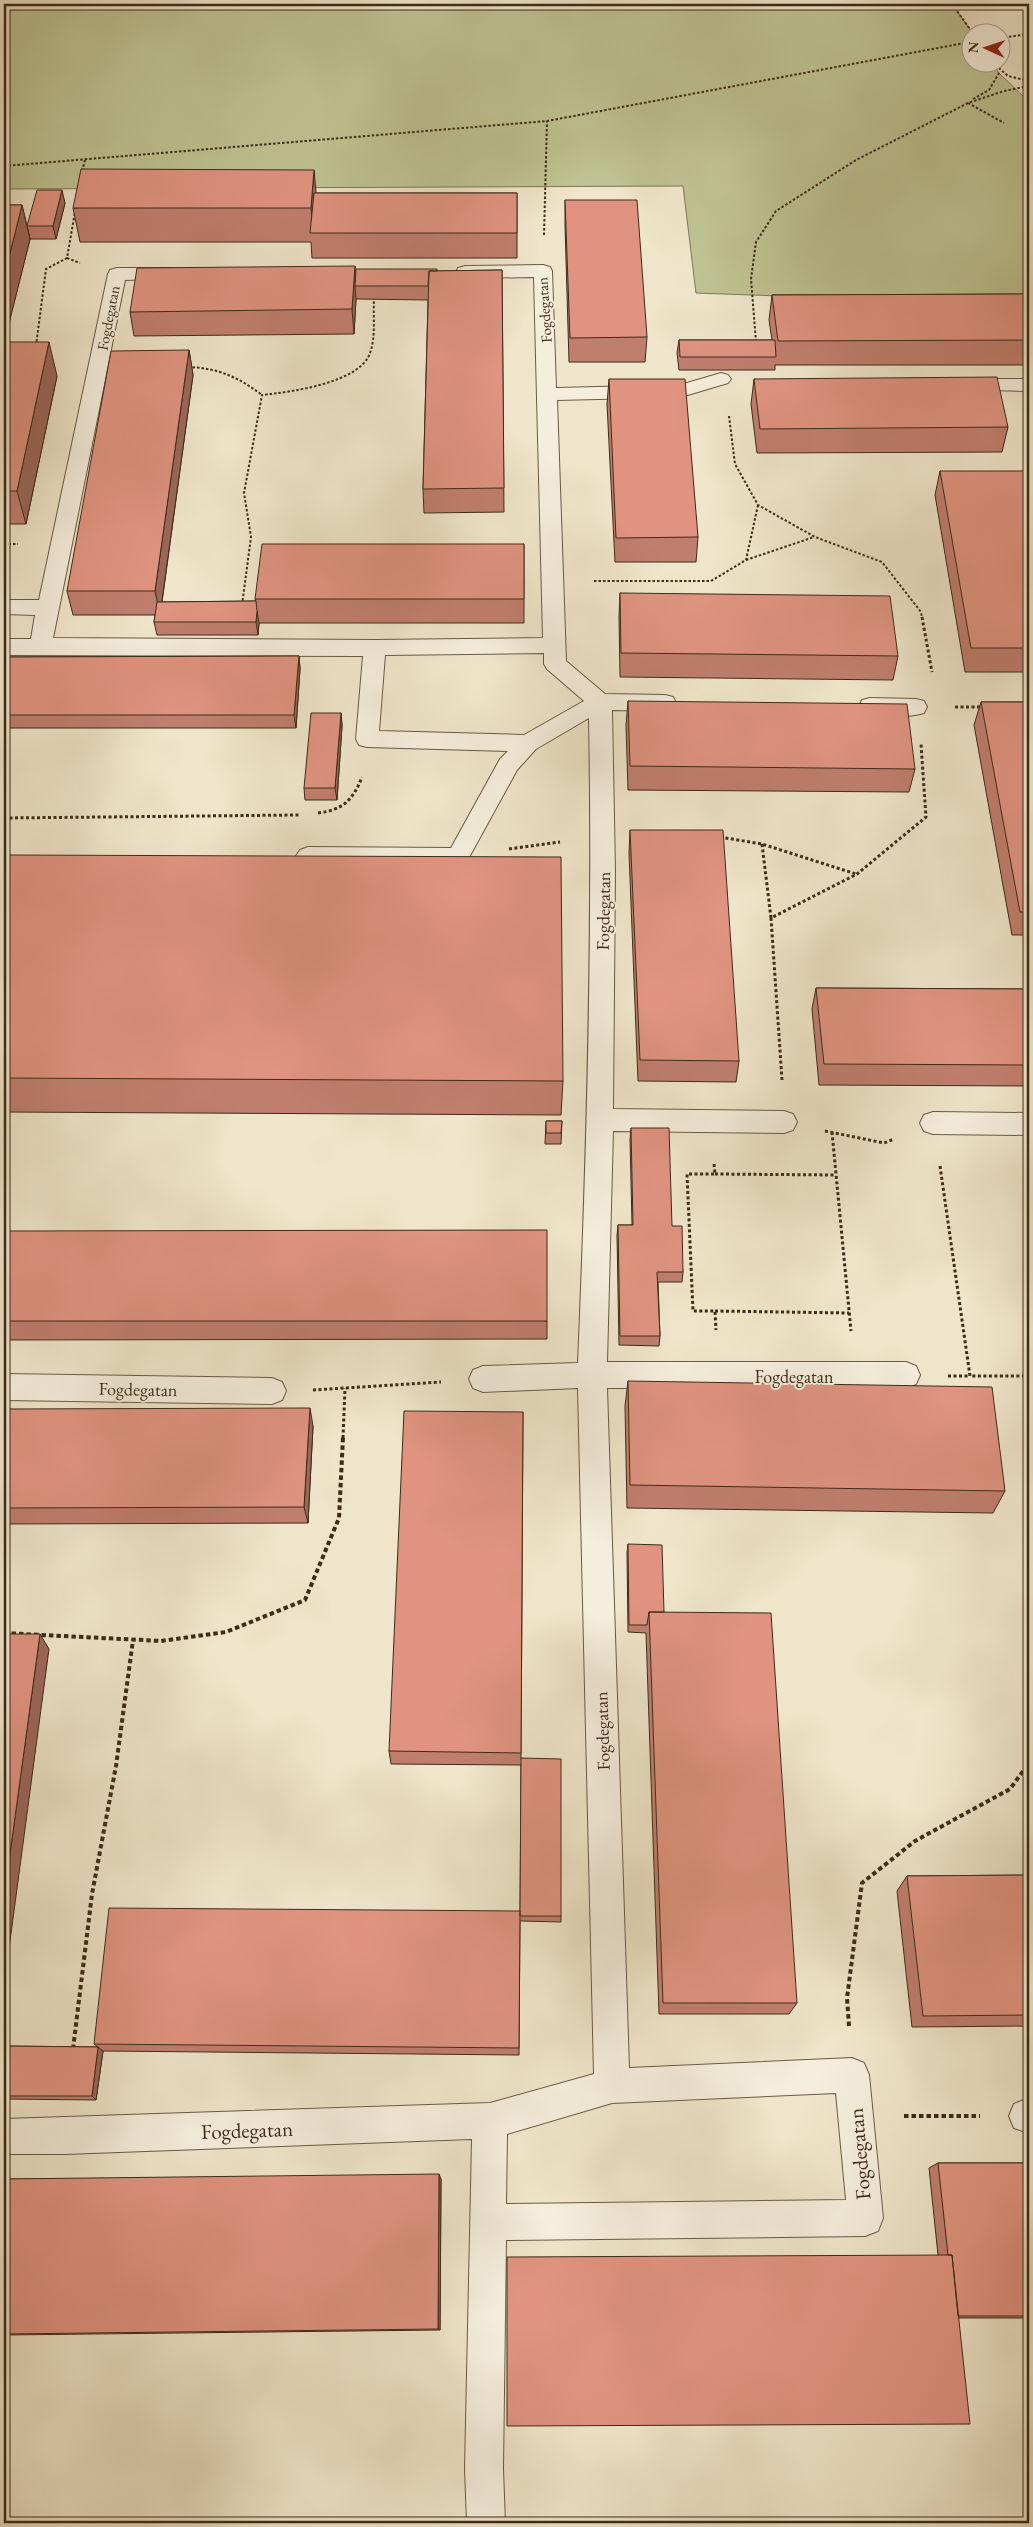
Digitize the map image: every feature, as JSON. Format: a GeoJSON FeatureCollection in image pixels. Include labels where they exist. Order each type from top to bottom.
{"type":"FeatureCollection","features":[{"type":"Feature","properties":{"kind":"street","name":"Fogdegatan"},"geometry":{"type":"LineString","coordinates":[[444,272],[544,271],[554,664],[600,702],[604,835],[601,1120],[592,1375],[612,2086]]}},
{"type":"Feature","properties":{"kind":"street","name":"Fogdegatan"},"geometry":{"type":"LineString","coordinates":[[40,646],[117,274],[196,274]]}},
{"type":"Feature","properties":{"kind":"street"},"geometry":{"type":"LineString","coordinates":[[548,394],[681,391],[721,379]]}},
{"type":"Feature","properties":{"kind":"street"},"geometry":{"type":"LineString","coordinates":[[938,384],[1028,389]]}},
{"type":"Feature","properties":{"kind":"street"},"geometry":{"type":"LineString","coordinates":[[4,607],[48,608]]}},
{"type":"Feature","properties":{"kind":"street"},"geometry":{"type":"LineString","coordinates":[[4,647],[375,648],[554,645]]}},
{"type":"Feature","properties":{"kind":"street"},"geometry":{"type":"LineString","coordinates":[[375,648],[367,739],[528,743]]}},
{"type":"Feature","properties":{"kind":"street"},"geometry":{"type":"LineString","coordinates":[[290,856],[458,857],[508,765],[528,743],[600,702],[689,704]]}},
{"type":"Feature","properties":{"kind":"street"},"geometry":{"type":"LineString","coordinates":[[847,706],[927,707]]}},
{"type":"Feature","properties":{"kind":"street"},"geometry":{"type":"LineString","coordinates":[[601,1120],[784,1122]]}},
{"type":"Feature","properties":{"kind":"street"},"geometry":{"type":"LineString","coordinates":[[933,1122],[1029,1124]]}},
{"type":"Feature","properties":{"kind":"street","name":"Fogdegatan"},"geometry":{"type":"LineString","coordinates":[[483,1379],[592,1375],[906,1375]]}},
{"type":"Feature","properties":{"kind":"street","name":"Fogdegatan"},"geometry":{"type":"LineString","coordinates":[[4,1387],[272,1391]]}},
{"type":"Feature","properties":{"kind":"street","name":"Fogdegatan"},"geometry":{"type":"LineString","coordinates":[[4,2136],[64,2136],[490,2121],[612,2086],[852,2075],[865,2218],[488,2222]]}},
{"type":"Feature","properties":{"kind":"street"},"geometry":{"type":"LineString","coordinates":[[486,2523],[484,2469],[490,2121]]}},
{"type":"Feature","properties":{"kind":"path"},"geometry":{"type":"LineString","coordinates":[[952,4],[965,22]]}},
{"type":"Feature","properties":{"kind":"path"},"geometry":{"type":"LineString","coordinates":[[1010,37],[1029,34]]}},
{"type":"Feature","properties":{"kind":"path"},"geometry":{"type":"LineString","coordinates":[[4,166],[547,122],[960,44]]}},
{"type":"Feature","properties":{"kind":"path"},"geometry":{"type":"LineString","coordinates":[[756,344],[751,279],[753,260],[756,242],[776,211],[856,160],[968,103],[989,90],[999,73],[1019,81],[1029,81]]}},
{"type":"Feature","properties":{"kind":"path"},"geometry":{"type":"LineString","coordinates":[[968,103],[1004,91],[1029,86]]}},
{"type":"Feature","properties":{"kind":"path"},"geometry":{"type":"LineString","coordinates":[[968,103],[1004,124]]}},
{"type":"Feature","properties":{"kind":"path"},"geometry":{"type":"LineString","coordinates":[[544,271],[547,122]]}},
{"type":"Feature","properties":{"kind":"path"},"geometry":{"type":"LineString","coordinates":[[241,614],[251,537],[244,493],[262,395],[285,393],[351,375],[370,355],[374,300]]}},
{"type":"Feature","properties":{"kind":"path"},"geometry":{"type":"LineString","coordinates":[[721,379],[731,427],[735,464],[758,504],[814,537],[882,562],[921,612],[927,707],[921,736],[926,817],[857,874],[772,918]]}},
{"type":"Feature","properties":{"kind":"path"},"geometry":{"type":"LineString","coordinates":[[746,560],[758,504]]}},
{"type":"Feature","properties":{"kind":"path"},"geometry":{"type":"LineString","coordinates":[[553,580],[711,581],[746,560],[814,537]]}},
{"type":"Feature","properties":{"kind":"path"},"geometry":{"type":"LineString","coordinates":[[927,707],[984,707]]}},
{"type":"Feature","properties":{"kind":"path"},"geometry":{"type":"LineString","coordinates":[[4,818],[290,816],[337,812],[354,799],[364,771],[367,739]]}},
{"type":"Feature","properties":{"kind":"path"},"geometry":{"type":"LineString","coordinates":[[458,857],[604,835]]}},
{"type":"Feature","properties":{"kind":"path"},"geometry":{"type":"LineString","coordinates":[[716,836],[762,844],[857,874]]}},
{"type":"Feature","properties":{"kind":"path"},"geometry":{"type":"LineString","coordinates":[[762,844],[772,918],[784,1122],[884,1143],[933,1122],[970,1376],[1029,1376]]}},
{"type":"Feature","properties":{"kind":"path"},"geometry":{"type":"LineString","coordinates":[[712,1121],[715,1174]]}},
{"type":"Feature","properties":{"kind":"path"},"geometry":{"type":"LineString","coordinates":[[832,1132],[855,1376]]}},
{"type":"Feature","properties":{"kind":"path"},"geometry":{"type":"LineString","coordinates":[[836,1175],[687,1174],[693,1311],[850,1312]]}},
{"type":"Feature","properties":{"kind":"path"},"geometry":{"type":"LineString","coordinates":[[715,1311],[719,1376]]}},
{"type":"Feature","properties":{"kind":"path"},"geometry":{"type":"LineString","coordinates":[[272,1391],[483,1379]]}},
{"type":"Feature","properties":{"kind":"path"},"geometry":{"type":"LineString","coordinates":[[4,1633],[161,1641],[226,1632],[305,1600],[339,1518],[346,1388]]}},
{"type":"Feature","properties":{"kind":"path"},"geometry":{"type":"LineString","coordinates":[[73,2051],[92,1894],[116,1766],[133,1640]]}},
{"type":"Feature","properties":{"kind":"path"},"geometry":{"type":"LineString","coordinates":[[852,2075],[847,1998],[862,1883],[915,1841],[1010,1789],[1029,1764]]}},
{"type":"Feature","properties":{"kind":"path"},"geometry":{"type":"LineString","coordinates":[[856,2116],[1028,2116]]}},
{"type":"Feature","properties":{"kind":"green space"},"geometry":{"type":"Polygon","coordinates":[[[4,4],[952,4],[965,22],[960,22],[960,72],[998,72],[1029,102],[1029,305],[696,293],[683,186],[4,189],[4,4]]]}},
{"type":"Feature","properties":{"kind":"building"},"geometry":{"type":"Polygon","coordinates":[[[81,169],[314,170],[311,208],[73,208],[81,169]]]}},
{"type":"Feature","properties":{"kind":"building"},"geometry":{"type":"Polygon","coordinates":[[[37,190],[62,190],[53,226],[27,226],[37,190]]]}},
{"type":"Feature","properties":{"kind":"building"},"geometry":{"type":"Polygon","coordinates":[[[314,193],[517,193],[517,233],[310,233],[314,193]]]}},
{"type":"Feature","properties":{"kind":"building"},"geometry":{"type":"Polygon","coordinates":[[[565,200],[637,200],[647,337],[570,338],[565,200]]]}},
{"type":"Feature","properties":{"kind":"building"},"geometry":{"type":"Polygon","coordinates":[[[4,205],[22,205],[4,277],[4,205]]]}},
{"type":"Feature","properties":{"kind":"building"},"geometry":{"type":"Polygon","coordinates":[[[355,266],[352,309],[130,312],[137,268],[355,266]]]}},
{"type":"Feature","properties":{"kind":"building"},"geometry":{"type":"Polygon","coordinates":[[[356,269],[437,269],[437,271],[429,271],[428,286],[355,286],[356,269]]]}},
{"type":"Feature","properties":{"kind":"building"},"geometry":{"type":"Polygon","coordinates":[[[502,270],[504,488],[423,489],[429,271],[502,270]]]}},
{"type":"Feature","properties":{"kind":"building"},"geometry":{"type":"Polygon","coordinates":[[[1029,294],[1029,340],[778,341],[772,295],[1029,294]]]}},
{"type":"Feature","properties":{"kind":"building"},"geometry":{"type":"Polygon","coordinates":[[[679,340],[775,340],[776,357],[680,357],[679,340]]]}},
{"type":"Feature","properties":{"kind":"building"},"geometry":{"type":"Polygon","coordinates":[[[4,342],[49,342],[17,491],[4,491],[4,342]]]}},
{"type":"Feature","properties":{"kind":"building"},"geometry":{"type":"Polygon","coordinates":[[[189,350],[155,591],[67,591],[111,351],[189,350]]]}},
{"type":"Feature","properties":{"kind":"building"},"geometry":{"type":"Polygon","coordinates":[[[997,377],[1008,427],[760,429],[754,379],[997,377]]]}},
{"type":"Feature","properties":{"kind":"building"},"geometry":{"type":"Polygon","coordinates":[[[609,379],[685,379],[698,537],[616,538],[609,379]]]}},
{"type":"Feature","properties":{"kind":"building"},"geometry":{"type":"Polygon","coordinates":[[[940,471],[1024,471],[1029,499],[1029,648],[971,648],[940,471]]]}},
{"type":"Feature","properties":{"kind":"building"},"geometry":{"type":"Polygon","coordinates":[[[262,544],[524,544],[524,599],[255,599],[262,544]]]}},
{"type":"Feature","properties":{"kind":"building"},"geometry":{"type":"Polygon","coordinates":[[[620,593],[890,596],[898,656],[621,653],[620,593]]]}},
{"type":"Feature","properties":{"kind":"building"},"geometry":{"type":"Polygon","coordinates":[[[256,601],[256,622],[154,622],[157,602],[256,601]]]}},
{"type":"Feature","properties":{"kind":"building"},"geometry":{"type":"Polygon","coordinates":[[[299,656],[294,715],[4,715],[4,657],[299,656]]]}},
{"type":"Feature","properties":{"kind":"building"},"geometry":{"type":"Polygon","coordinates":[[[628,701],[907,704],[915,769],[630,766],[628,701]]]}},
{"type":"Feature","properties":{"kind":"building"},"geometry":{"type":"Polygon","coordinates":[[[981,702],[1029,702],[1029,912],[1020,912],[981,702]]]}},
{"type":"Feature","properties":{"kind":"building"},"geometry":{"type":"Polygon","coordinates":[[[311,713],[341,713],[335,788],[304,788],[311,713]]]}},
{"type":"Feature","properties":{"kind":"building"},"geometry":{"type":"Polygon","coordinates":[[[630,830],[723,830],[739,1061],[640,1060],[630,830]]]}},
{"type":"Feature","properties":{"kind":"building"},"geometry":{"type":"Polygon","coordinates":[[[4,855],[561,857],[563,1081],[4,1078],[4,855]]]}},
{"type":"Feature","properties":{"kind":"building"},"geometry":{"type":"Polygon","coordinates":[[[816,988],[1029,989],[1029,1065],[824,1064],[816,988]]]}},
{"type":"Feature","properties":{"kind":"building"},"geometry":{"type":"Polygon","coordinates":[[[546,1121],[562,1121],[561,1133],[546,1133],[546,1121]]]}},
{"type":"Feature","properties":{"kind":"building"},"geometry":{"type":"Polygon","coordinates":[[[631,1128],[669,1128],[672,1226],[682,1226],[683,1272],[657,1272],[660,1336],[620,1336],[618,1225],[633,1225],[631,1128]]]}},
{"type":"Feature","properties":{"kind":"building"},"geometry":{"type":"Polygon","coordinates":[[[547,1230],[547,1321],[4,1321],[4,1231],[547,1230]]]}},
{"type":"Feature","properties":{"kind":"building"},"geometry":{"type":"Polygon","coordinates":[[[628,1381],[992,1387],[1005,1491],[630,1485],[628,1381]]]}},
{"type":"Feature","properties":{"kind":"building"},"geometry":{"type":"Polygon","coordinates":[[[310,1408],[304,1507],[4,1508],[4,1409],[310,1408]]]}},
{"type":"Feature","properties":{"kind":"building"},"geometry":{"type":"Polygon","coordinates":[[[404,1411],[523,1412],[521,1753],[389,1751],[404,1411]]]}},
{"type":"Feature","properties":{"kind":"building"},"geometry":{"type":"Polygon","coordinates":[[[628,1544],[662,1545],[664,1612],[649,1612],[647,1625],[629,1625],[628,1544]]]}},
{"type":"Feature","properties":{"kind":"building"},"geometry":{"type":"Polygon","coordinates":[[[649,1612],[771,1613],[797,2003],[663,2003],[649,1612]]]}},
{"type":"Feature","properties":{"kind":"building"},"geometry":{"type":"Polygon","coordinates":[[[4,1634],[40,1634],[4,1898],[4,1634]]]}},
{"type":"Feature","properties":{"kind":"building"},"geometry":{"type":"Polygon","coordinates":[[[521,1758],[561,1759],[561,1916],[520,1916],[521,1758]]]}},
{"type":"Feature","properties":{"kind":"building"},"geometry":{"type":"Polygon","coordinates":[[[1029,1875],[1029,2015],[923,2016],[907,1876],[1029,1875]]]}},
{"type":"Feature","properties":{"kind":"building"},"geometry":{"type":"Polygon","coordinates":[[[109,1908],[520,1911],[519,2048],[94,2044],[109,1908]]]}},
{"type":"Feature","properties":{"kind":"building"},"geometry":{"type":"Polygon","coordinates":[[[4,2046],[98,2047],[92,2096],[4,2096],[4,2046]]]}},
{"type":"Feature","properties":{"kind":"building"},"geometry":{"type":"Polygon","coordinates":[[[938,2163],[1029,2163],[1029,2316],[958,2316],[952,2255],[948,2255],[938,2163]]]}},
{"type":"Feature","properties":{"kind":"building"},"geometry":{"type":"Polygon","coordinates":[[[439,2174],[438,2329],[4,2334],[4,2179],[439,2174]]]}},
{"type":"Feature","properties":{"kind":"building"},"geometry":{"type":"Polygon","coordinates":[[[952,2255],[970,2424],[507,2426],[507,2257],[952,2255]]]}}]}
